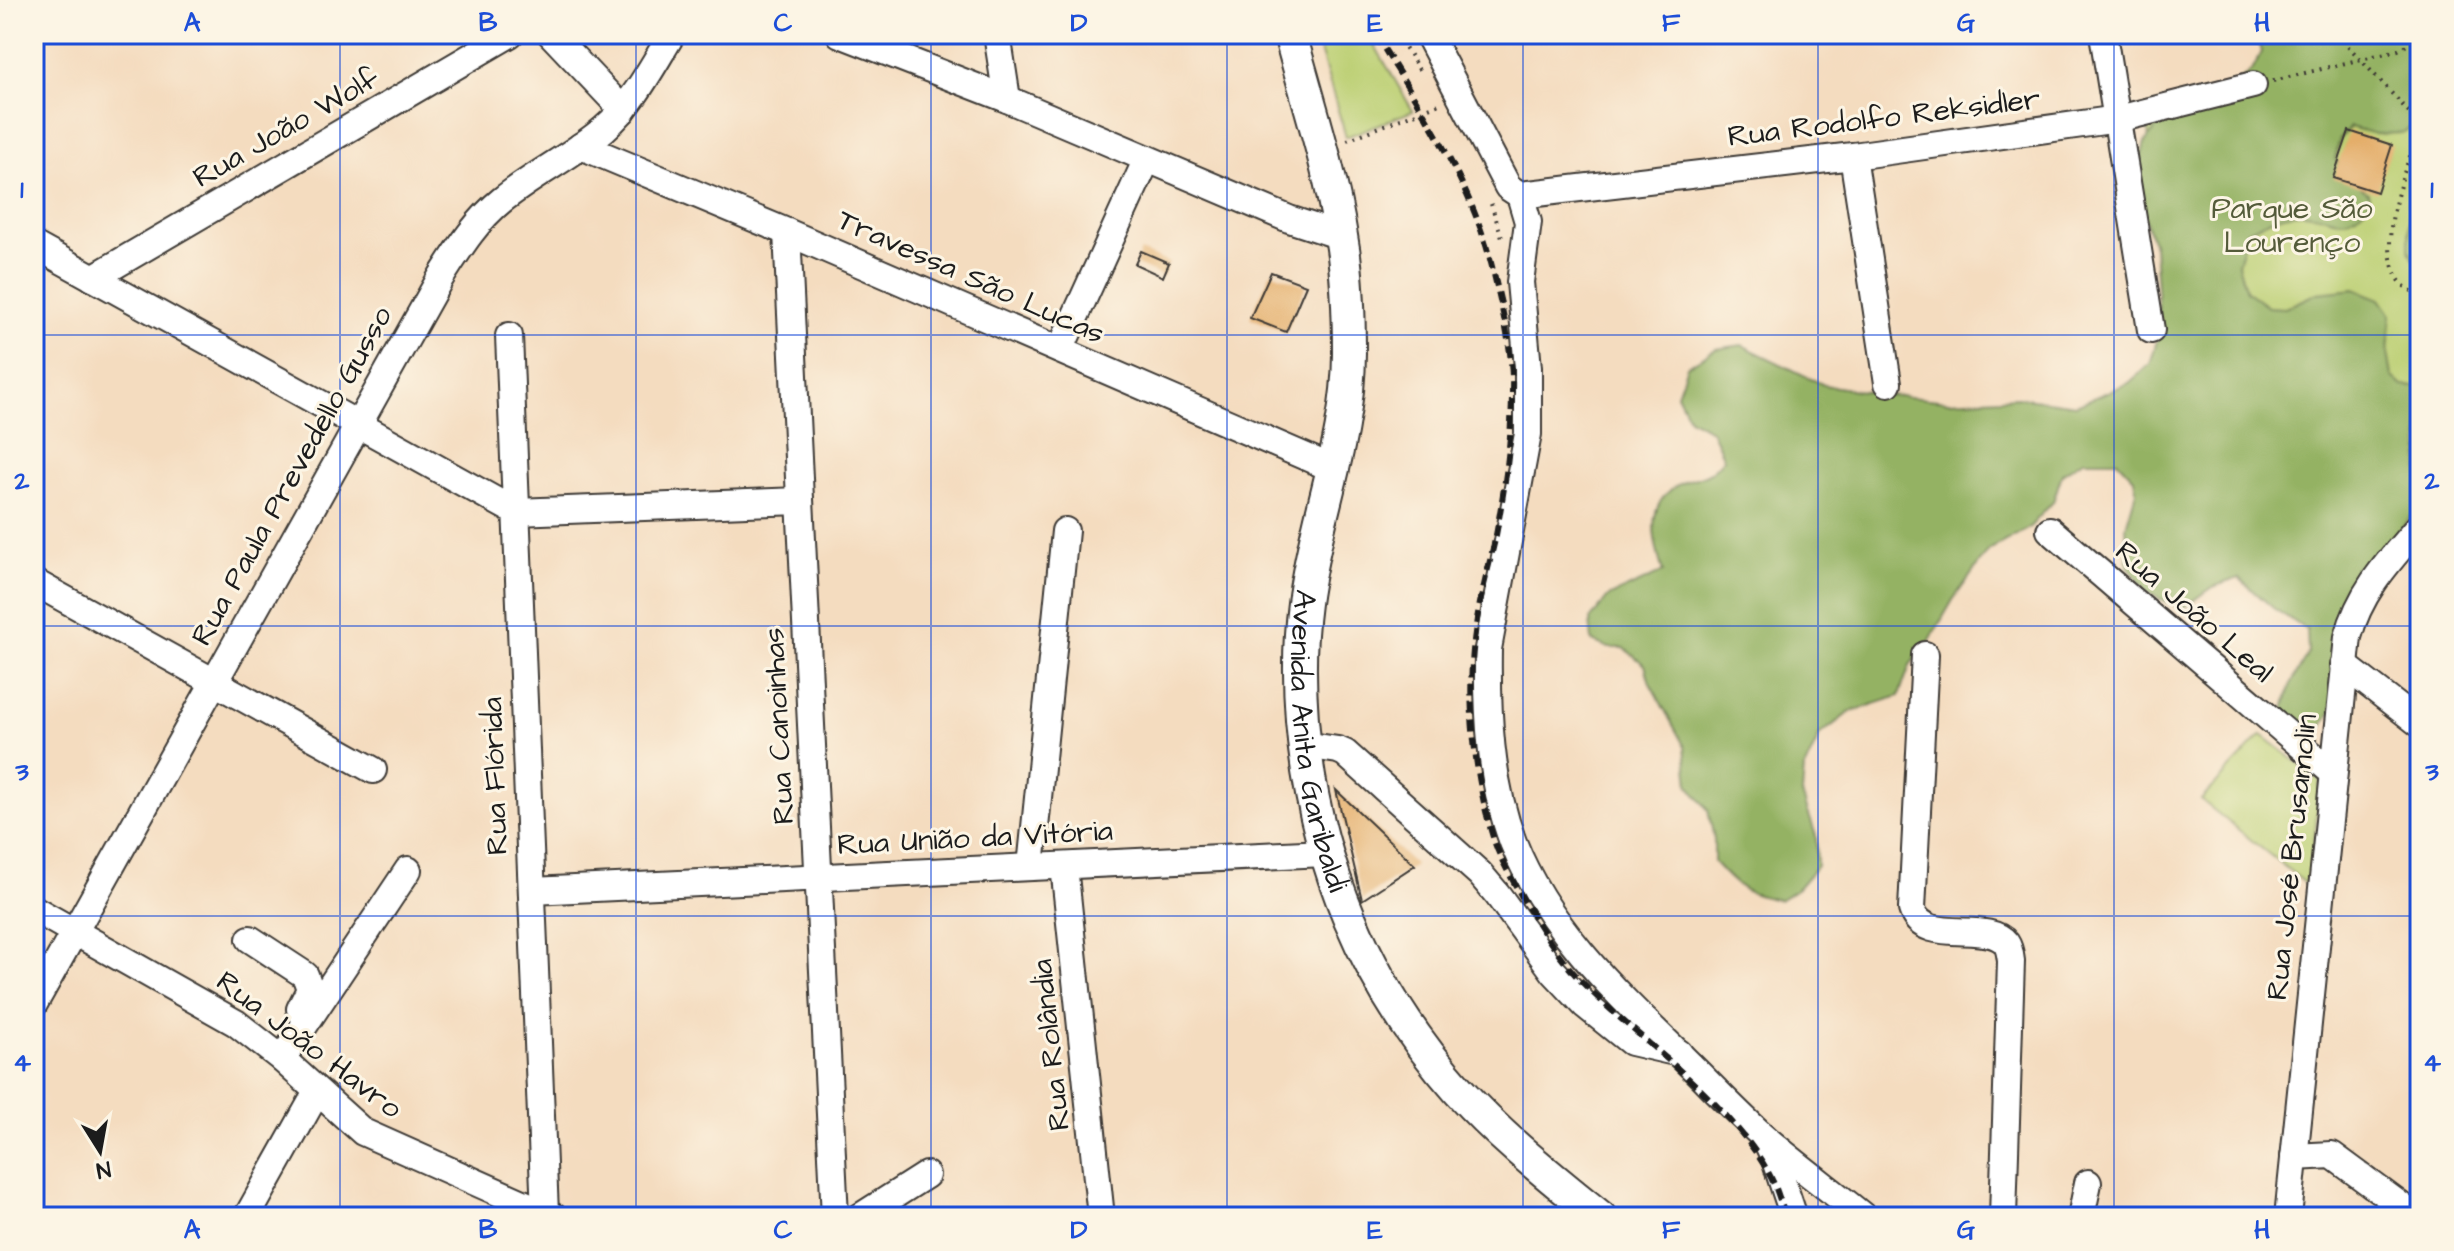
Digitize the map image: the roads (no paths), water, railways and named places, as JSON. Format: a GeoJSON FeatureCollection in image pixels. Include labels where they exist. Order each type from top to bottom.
{"type":"FeatureCollection","features":[{"type":"Feature","properties":{"kind":"main road","name":"Avenida Anita Garibaldi"},"geometry":{"type":"LineString","coordinates":[[1290,34],[1321,146],[1341,236],[1348,310],[1347,395],[1334,469],[1303,604],[1300,672],[1304,745],[1315,815],[1350,923],[1391,1001],[1432,1060],[1506,1139],[1600,1217]]}},
{"type":"Feature","properties":{"kind":"street","name":"Rua João Wolf"},"geometry":{"type":"LineString","coordinates":[[93,278],[510,34]]}},
{"type":"Feature","properties":{"kind":"street"},"geometry":{"type":"LineString","coordinates":[[551,34],[623,110]]}},
{"type":"Feature","properties":{"kind":"street"},"geometry":{"type":"LineString","coordinates":[[840,34],[1007,99],[1289,219],[1341,236]]}},
{"type":"Feature","properties":{"kind":"street"},"geometry":{"type":"LineString","coordinates":[[997,34],[1007,99]]}},
{"type":"Feature","properties":{"kind":"street"},"geometry":{"type":"LineString","coordinates":[[1428,34],[1508,187],[1520,195],[1528,222],[1521,263],[1520,301],[1528,368],[1528,434],[1488,649],[1490,722],[1496,770],[1512,839],[1545,905],[1589,963],[1764,1137],[1864,1217]]}},
{"type":"Feature","properties":{"kind":"street"},"geometry":{"type":"LineString","coordinates":[[2103,34],[2151,330]]}},
{"type":"Feature","properties":{"kind":"street","name":"Rua Paula Prevedello Gusso"},"geometry":{"type":"LineString","coordinates":[[34,1004],[441,277],[482,219],[502,200],[604,129],[623,110],[667,37]]}},
{"type":"Feature","properties":{"kind":"street","name":"Rua Rodolfo Reksidler"},"geometry":{"type":"LineString","coordinates":[[1520,195],[1853,156],[2118,119],[2253,85]]}},
{"type":"Feature","properties":{"kind":"street","name":"Travessa São Lucas"},"geometry":{"type":"LineString","coordinates":[[581,146],[1334,469]]}},
{"type":"Feature","properties":{"kind":"street"},"geometry":{"type":"LineString","coordinates":[[1853,156],[1888,383]]}},
{"type":"Feature","properties":{"kind":"street"},"geometry":{"type":"LineString","coordinates":[[1060,350],[1147,159]]}},
{"type":"Feature","properties":{"kind":"street","name":"Rua Canoinhas"},"geometry":{"type":"LineString","coordinates":[[787,232],[835,1217]]}},
{"type":"Feature","properties":{"kind":"street"},"geometry":{"type":"LineString","coordinates":[[37,254],[93,278],[516,512],[800,501]]}},
{"type":"Feature","properties":{"kind":"street","name":"Rua Flórida"},"geometry":{"type":"LineString","coordinates":[[509,336],[549,1215]]}},
{"type":"Feature","properties":{"kind":"street","name":"Rua José Brusamolin"},"geometry":{"type":"LineString","coordinates":[[2288,1217],[2348,637],[2362,598],[2378,574],[2420,525]]}},
{"type":"Feature","properties":{"kind":"street","name":"Rua João Leal"},"geometry":{"type":"LineString","coordinates":[[2050,530],[2333,773]]}},
{"type":"Feature","properties":{"kind":"street"},"geometry":{"type":"LineString","coordinates":[[1031,867],[1065,531]]}},
{"type":"Feature","properties":{"kind":"street"},"geometry":{"type":"LineString","coordinates":[[34,582],[373,770]]}},
{"type":"Feature","properties":{"kind":"street"},"geometry":{"type":"LineString","coordinates":[[1925,655],[1912,909],[1915,919],[1925,927],[1993,935],[2004,940],[2009,949],[2003,1217]]}},
{"type":"Feature","properties":{"kind":"street"},"geometry":{"type":"LineString","coordinates":[[2344,665],[2420,724]]}},
{"type":"Feature","properties":{"kind":"street"},"geometry":{"type":"LineString","coordinates":[[1304,745],[1345,753],[1464,859],[1497,894],[1554,972],[1585,1005],[1631,1042],[1679,1053]]}},
{"type":"Feature","properties":{"kind":"street","name":"Rua União da Vitória"},"geometry":{"type":"LineString","coordinates":[[532,891],[1325,853]]}},
{"type":"Feature","properties":{"kind":"street","name":"Rua Rolândia"},"geometry":{"type":"LineString","coordinates":[[1064,866],[1101,1217]]}},
{"type":"Feature","properties":{"kind":"street"},"geometry":{"type":"LineString","coordinates":[[282,1059],[408,870]]}},
{"type":"Feature","properties":{"kind":"street","name":"Rua João Havro"},"geometry":{"type":"LineString","coordinates":[[34,909],[255,1036],[363,1132],[549,1215]]}},
{"type":"Feature","properties":{"kind":"street"},"geometry":{"type":"LineString","coordinates":[[250,939],[305,975],[310,989],[300,1009],[308,1021]]}},
{"type":"Feature","properties":{"kind":"street"},"geometry":{"type":"LineString","coordinates":[[247,1217],[317,1092]]}},
{"type":"Feature","properties":{"kind":"street"},"geometry":{"type":"LineString","coordinates":[[1764,1137],[1794,1217]]}},
{"type":"Feature","properties":{"kind":"street"},"geometry":{"type":"LineString","coordinates":[[2294,1157],[2332,1155],[2416,1217]]}},
{"type":"Feature","properties":{"kind":"street"},"geometry":{"type":"LineString","coordinates":[[860,1217],[926,1175]]}},
{"type":"Feature","properties":{"kind":"street"},"geometry":{"type":"LineString","coordinates":[[2081,1217],[2088,1183]]}},
{"type":"Feature","properties":{"kind":"railway"},"geometry":{"type":"LineString","coordinates":[[1375,34],[1432,128],[1470,201],[1492,265],[1509,347],[1512,390],[1507,462],[1496,535],[1477,621],[1471,683],[1481,788],[1496,845],[1522,897],[1560,956],[1588,988],[1691,1081],[1740,1132],[1760,1158],[1775,1186],[1786,1217]]}},
{"type":"Feature","properties":{"kind":"park label","name":"Parque São Lourenço"},"geometry":{"type":"Point","coordinates":[2292,226]}}]}
